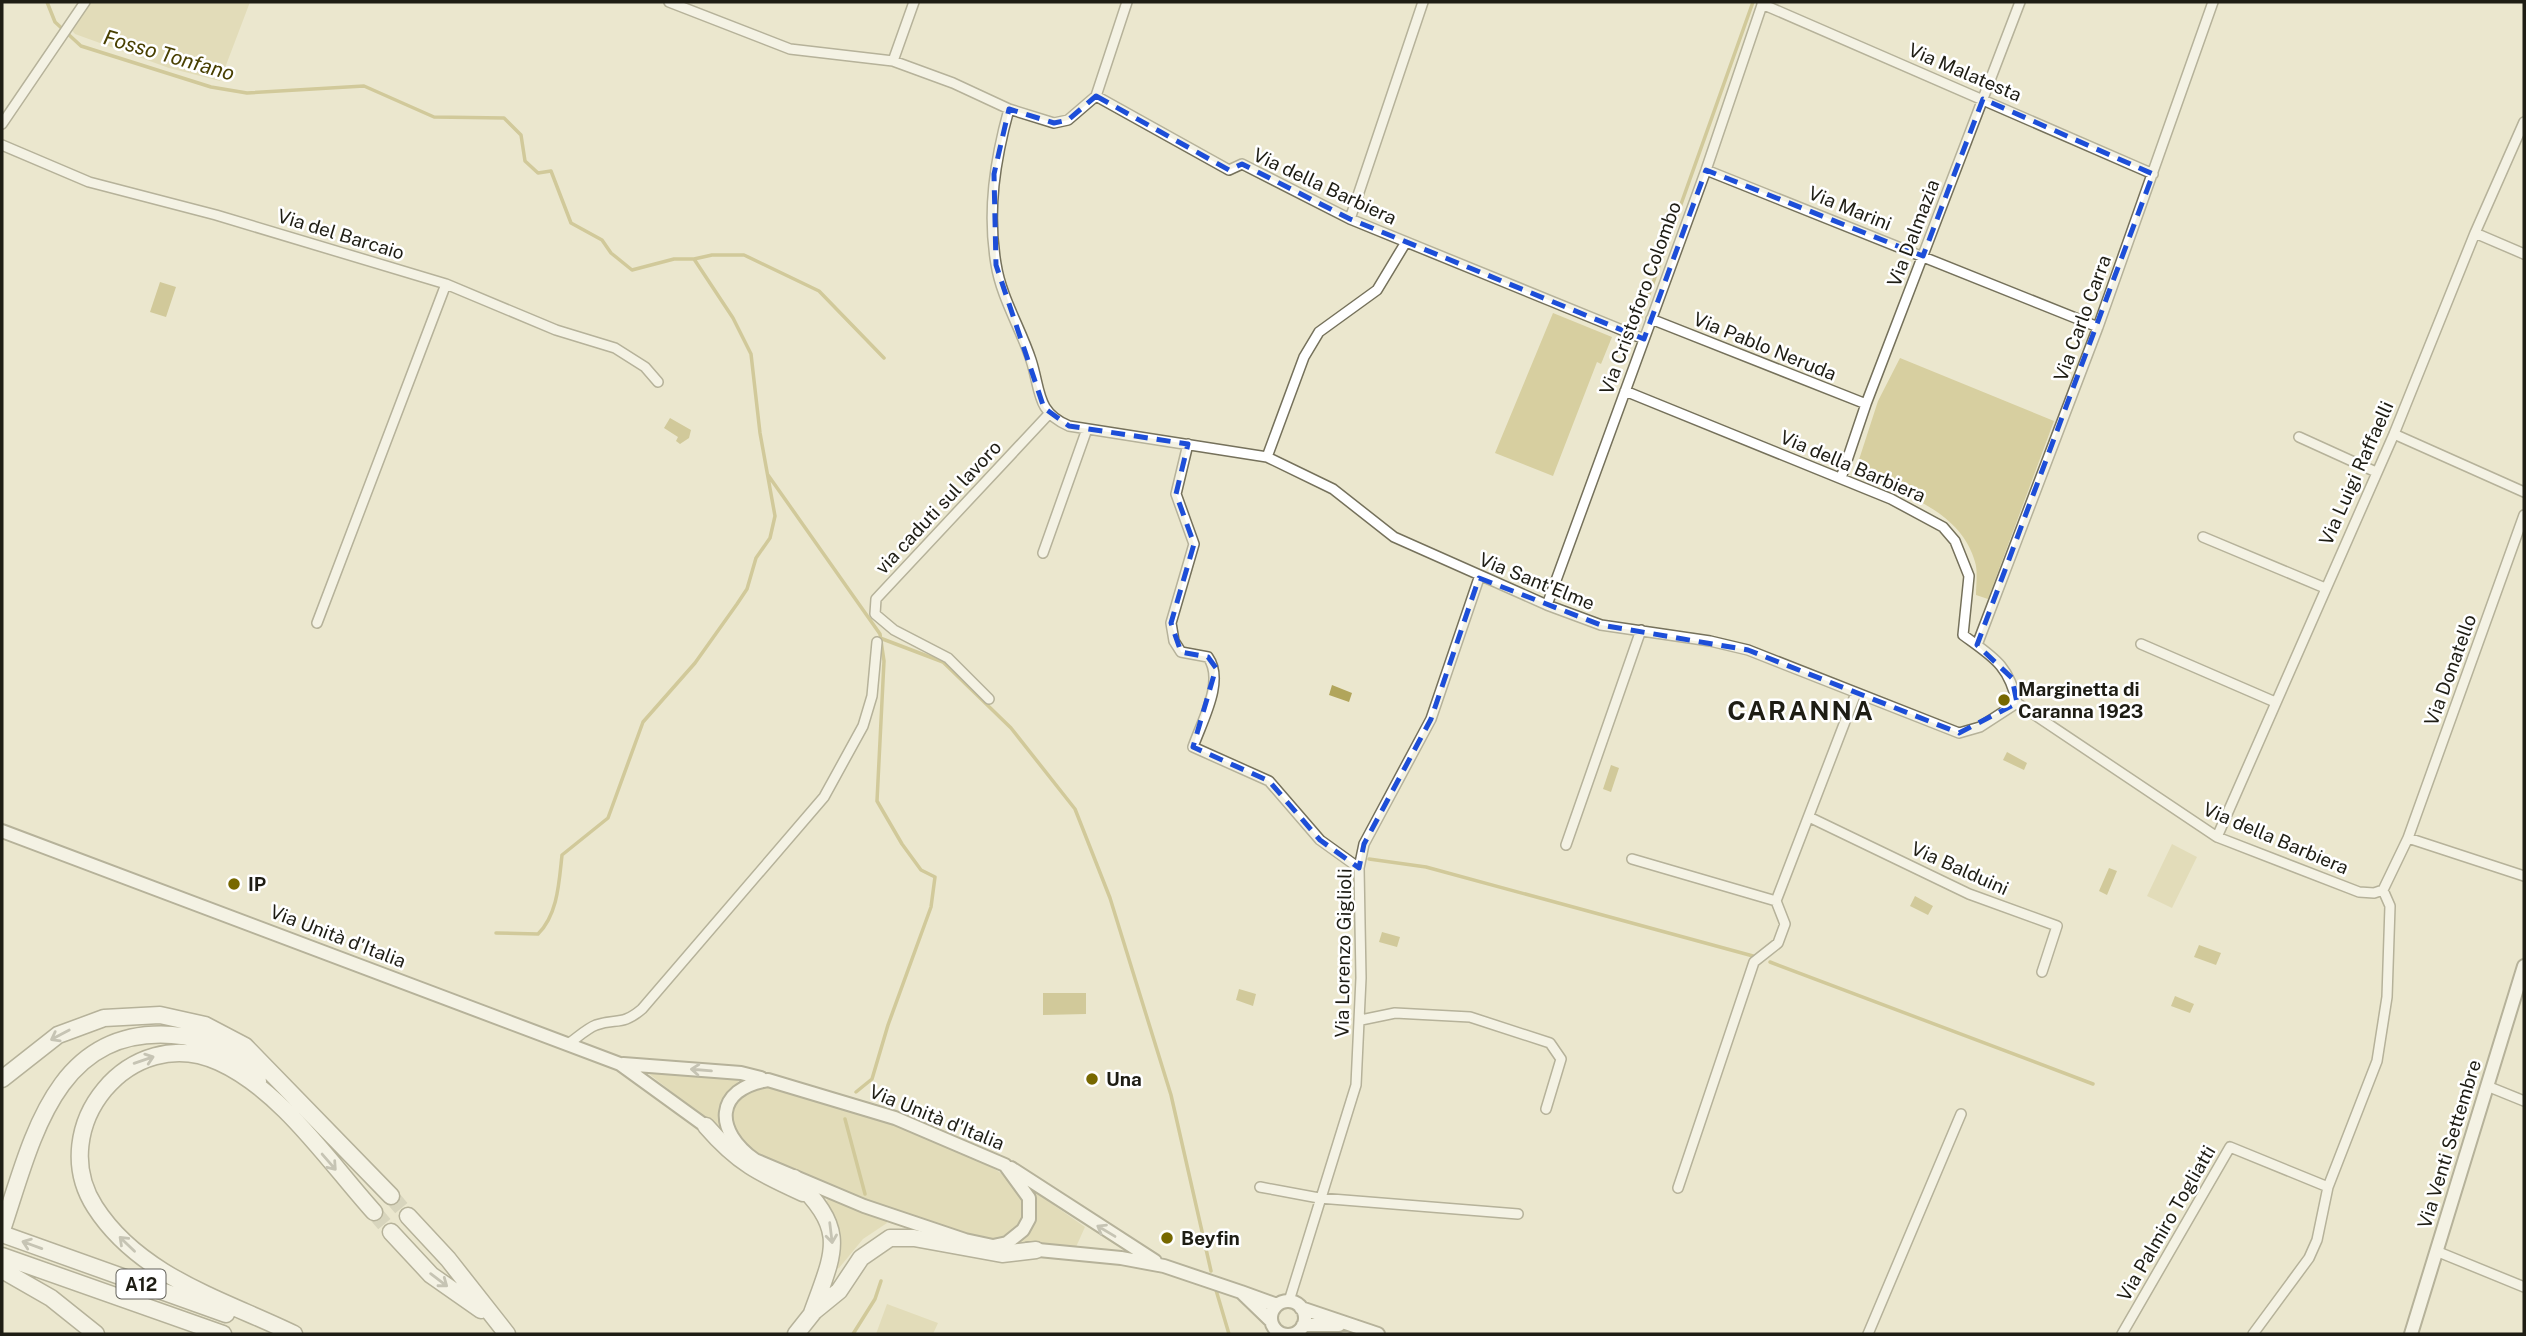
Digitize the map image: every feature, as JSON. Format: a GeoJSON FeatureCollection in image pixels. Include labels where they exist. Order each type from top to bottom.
{"type":"FeatureCollection","features":[{"type":"Feature","properties":{"kind":"highway"},"geometry":{"type":"LineString","coordinates":[[2,1079],[41,1046],[72,1028],[104,1018],[140,1014],[182,1019],[219,1031],[245,1046],[391,1196]]}},
{"type":"Feature","properties":{"kind":"highway"},"geometry":{"type":"LineString","coordinates":[[2,1232],[32,1125],[51,1089],[75,1058],[107,1038],[152,1028],[202,1033],[237,1048],[277,1076]]}},
{"type":"Feature","properties":{"kind":"highway"},"geometry":{"type":"LineString","coordinates":[[2,1213],[37,1129],[58,1089],[87,1056],[120,1040],[165,1034],[200,1039],[245,1064],[266,1092],[374,1212]]}},
{"type":"Feature","properties":{"kind":"highway"},"geometry":{"type":"LineString","coordinates":[[266,1092],[234,1070],[205,1057],[169,1054],[134,1063],[108,1081],[90,1108],[80,1142],[80,1168],[87,1192],[96,1208],[139,1255],[192,1288],[294,1334]]}},
{"type":"Feature","properties":{"kind":"highway"},"geometry":{"type":"LineString","coordinates":[[706,1126],[731,1155],[751,1168],[814,1199]]}},
{"type":"Feature","properties":{"kind":"highway"},"geometry":{"type":"LineString","coordinates":[[794,1178],[814,1199],[830,1222],[833,1245],[827,1272],[812,1313]]}},
{"type":"Feature","properties":{"kind":"highway"},"geometry":{"type":"LineString","coordinates":[[408,1216],[448,1259],[508,1334]]}},
{"type":"Feature","properties":{"kind":"highway"},"geometry":{"type":"LineString","coordinates":[[796,1334],[830,1292],[856,1252],[875,1236],[892,1230],[933,1232]]}},
{"type":"Feature","properties":{"kind":"highway","name":"A12"},"geometry":{"type":"LineString","coordinates":[[2,1232],[281,1334]]}},
{"type":"Feature","properties":{"kind":"highway"},"geometry":{"type":"LineString","coordinates":[[391,1232],[431,1275],[495,1320]]}},
{"type":"Feature","properties":{"kind":"highway"},"geometry":{"type":"LineString","coordinates":[[812,1313],[839,1291],[869,1250],[890,1238],[914,1238],[1002,1254],[1036,1250]]}},
{"type":"Feature","properties":{"kind":"highway","name":"A12"},"geometry":{"type":"LineString","coordinates":[[2,1256],[223,1334]]}},
{"type":"Feature","properties":{"kind":"highway"},"geometry":{"type":"LineString","coordinates":[[2,1270],[51,1298],[96,1334]]}},
{"type":"Feature","properties":{"kind":"main road","name":"Via Unità d'Italia"},"geometry":{"type":"LineString","coordinates":[[2,831],[620,1064],[739,1149],[794,1178],[933,1232],[993,1246],[1016,1237],[1029,1219],[1029,1198],[1005,1165],[895,1118],[741,1073],[620,1064]]}},
{"type":"Feature","properties":{"kind":"main road","name":"Via Venti Settembre"},"geometry":{"type":"LineString","coordinates":[[2412,1334],[2524,966]]}},
{"type":"Feature","properties":{"kind":"main road"},"geometry":{"type":"LineString","coordinates":[[739,1149],[726,1123],[727,1103],[743,1086],[768,1080]]}},
{"type":"Feature","properties":{"kind":"main road"},"geometry":{"type":"LineString","coordinates":[[1005,1165],[1164,1266]]}},
{"type":"Feature","properties":{"kind":"main road"},"geometry":{"type":"LineString","coordinates":[[993,1246],[1121,1258],[1164,1266],[1378,1334]]}},
{"type":"Feature","properties":{"kind":"main road"},"geometry":{"type":"LineString","coordinates":[[1241,1292],[1274,1328],[1291,1334],[1303,1325],[1353,1326]]}},
{"type":"Feature","properties":{"kind":"main road"},"geometry":{"type":"LineString","coordinates":[[1274,1328],[1272,1312],[1283,1303]]}},
{"type":"Feature","properties":{"kind":"main road"},"geometry":{"type":"LineString","coordinates":[[1301,1308],[1303,1325]]}},
{"type":"Feature","properties":{"kind":"street"},"geometry":{"type":"LineString","coordinates":[[2,124],[66,25],[85,2]]}},
{"type":"Feature","properties":{"kind":"street"},"geometry":{"type":"LineString","coordinates":[[670,2],[790,49],[893,61],[953,83],[1009,109],[1054,123],[1068,120],[1096,96],[1127,2]]}},
{"type":"Feature","properties":{"kind":"street"},"geometry":{"type":"LineString","coordinates":[[893,61],[914,2]]}},
{"type":"Feature","properties":{"kind":"street"},"geometry":{"type":"LineString","coordinates":[[1350,219],[1423,2]]}},
{"type":"Feature","properties":{"kind":"street","name":"Via Dalmazia"},"geometry":{"type":"LineString","coordinates":[[1842,478],[1866,404],[2020,2]]}},
{"type":"Feature","properties":{"kind":"street","name":"Via Carlo Carra"},"geometry":{"type":"LineString","coordinates":[[1978,645],[2098,327],[2213,2]]}},
{"type":"Feature","properties":{"kind":"street","name":"Via Malatesta"},"geometry":{"type":"LineString","coordinates":[[1762,3],[2152,174]]}},
{"type":"Feature","properties":{"kind":"street","name":"Via Cristoforo Colombo"},"geometry":{"type":"LineString","coordinates":[[1547,605],[1706,170],[1762,3]]}},
{"type":"Feature","properties":{"kind":"street","name":"Via della Barbiera"},"geometry":{"type":"LineString","coordinates":[[1096,96],[1230,170],[1242,164],[1350,219],[1644,339]]}},
{"type":"Feature","properties":{"kind":"street"},"geometry":{"type":"LineString","coordinates":[[1009,109],[993,174],[992,217],[996,265],[1051,417]]}},
{"type":"Feature","properties":{"kind":"street","name":"Via Luigi Raffaelli"},"geometry":{"type":"LineString","coordinates":[[2217,837],[2394,434],[2475,233],[2524,122]]}},
{"type":"Feature","properties":{"kind":"street","name":"Via del Barcaio"},"geometry":{"type":"LineString","coordinates":[[2,145],[89,182],[216,215],[446,284],[556,330],[615,348],[645,368],[658,382]]}},
{"type":"Feature","properties":{"kind":"street","name":"Via Marini"},"geometry":{"type":"LineString","coordinates":[[1706,170],[2098,327]]}},
{"type":"Feature","properties":{"kind":"street"},"geometry":{"type":"LineString","coordinates":[[2475,233],[2524,254]]}},
{"type":"Feature","properties":{"kind":"street","name":"Via della Barbiera"},"geometry":{"type":"LineString","coordinates":[[1267,457],[1304,357],[1319,332],[1377,290],[1406,242]]}},
{"type":"Feature","properties":{"kind":"street"},"geometry":{"type":"LineString","coordinates":[[317,622],[446,284]]}},
{"type":"Feature","properties":{"kind":"street","name":"Via Pablo Neruda"},"geometry":{"type":"LineString","coordinates":[[1651,319],[1866,404]]}},
{"type":"Feature","properties":{"kind":"street","name":"Via della Barbiera"},"geometry":{"type":"LineString","coordinates":[[1625,391],[1842,478],[1930,519],[1955,541],[1969,576],[1964,635],[2000,663],[2012,678],[2017,703],[2217,837],[2359,892],[2374,893],[2383,890]]}},
{"type":"Feature","properties":{"kind":"street","name":"Via Sant'Elme"},"geometry":{"type":"LineString","coordinates":[[1051,417],[1069,426],[1267,457],[1333,489],[1394,537],[1479,578],[1601,625],[1748,650],[1959,733],[1980,727],[2017,703]]}},
{"type":"Feature","properties":{"kind":"street","name":"via caduti sul lavoro"},"geometry":{"type":"LineString","coordinates":[[989,699],[947,659],[894,629],[875,614],[876,599],[1051,417]]}},
{"type":"Feature","properties":{"kind":"street"},"geometry":{"type":"LineString","coordinates":[[1044,553],[1087,429]]}},
{"type":"Feature","properties":{"kind":"street"},"geometry":{"type":"LineString","coordinates":[[2394,434],[2524,492]]}},
{"type":"Feature","properties":{"kind":"street"},"geometry":{"type":"LineString","coordinates":[[2299,437],[2376,472]]}},
{"type":"Feature","properties":{"kind":"street"},"geometry":{"type":"LineString","coordinates":[[1188,444],[1176,494],[1194,544],[1171,623],[1174,642],[1181,652],[1208,657],[1216,668],[1215,681],[1193,747],[1269,781],[1320,841],[1359,869]]}},
{"type":"Feature","properties":{"kind":"street","name":"Via Donatello"},"geometry":{"type":"LineString","coordinates":[[2408,838],[2524,515]]}},
{"type":"Feature","properties":{"kind":"street"},"geometry":{"type":"LineString","coordinates":[[2203,537],[2325,588]]}},
{"type":"Feature","properties":{"kind":"street","name":"Via Lorenzo Giglioli"},"geometry":{"type":"LineString","coordinates":[[1283,1303],[1356,1085],[1361,1020],[1359,869],[1364,844],[1432,719],[1479,578]]}},
{"type":"Feature","properties":{"kind":"street"},"geometry":{"type":"LineString","coordinates":[[1566,845],[1641,630]]}},
{"type":"Feature","properties":{"kind":"street"},"geometry":{"type":"LineString","coordinates":[[568,1044],[588,1029],[599,1024],[620,1023],[642,1009],[824,797],[863,726],[872,696],[877,642]]}},
{"type":"Feature","properties":{"kind":"street"},"geometry":{"type":"LineString","coordinates":[[2141,644],[2275,702]]}},
{"type":"Feature","properties":{"kind":"street"},"geometry":{"type":"LineString","coordinates":[[1678,1188],[1754,962],[1778,943],[1785,924],[1776,901],[1856,693]]}},
{"type":"Feature","properties":{"kind":"street","name":"Via Balduini"},"geometry":{"type":"LineString","coordinates":[[1809,817],[1969,894],[2057,926],[2042,972]]}},
{"type":"Feature","properties":{"kind":"street"},"geometry":{"type":"LineString","coordinates":[[2253,1334],[2309,1258],[2317,1240],[2328,1187],[2377,1061],[2384,1029],[2390,906],[2383,890],[2408,838],[2524,876]]}},
{"type":"Feature","properties":{"kind":"street"},"geometry":{"type":"LineString","coordinates":[[1632,859],[1776,901]]}},
{"type":"Feature","properties":{"kind":"street"},"geometry":{"type":"LineString","coordinates":[[1361,1020],[1395,1013],[1469,1017],[1550,1043],[1561,1059],[1546,1109]]}},
{"type":"Feature","properties":{"kind":"street"},"geometry":{"type":"LineString","coordinates":[[2487,1086],[2524,1101]]}},
{"type":"Feature","properties":{"kind":"street"},"geometry":{"type":"LineString","coordinates":[[1868,1334],[1961,1114]]}},
{"type":"Feature","properties":{"kind":"street","name":"Via Palmiro Togliatti"},"geometry":{"type":"LineString","coordinates":[[2122,1334],[2230,1147],[2328,1187]]}},
{"type":"Feature","properties":{"kind":"street"},"geometry":{"type":"LineString","coordinates":[[1260,1187],[1319,1198],[1518,1214]]}},
{"type":"Feature","properties":{"kind":"street"},"geometry":{"type":"LineString","coordinates":[[2436,1251],[2524,1287]]}},
{"type":"Feature","properties":{"kind":"highlighted area"},"geometry":{"type":"Polygon","coordinates":[[[1096,96],[1229,170],[1242,164],[1350,219],[1644,339],[1706,170],[1923,256],[1983,99],[2153,174],[1977,645],[2012,678],[2017,703],[1959,733],[1748,650],[1601,625],[1479,578],[1431,719],[1364,844],[1359,868],[1320,840],[1269,781],[1193,747],[1216,668],[1208,657],[1181,652],[1171,623],[1194,544],[1176,494],[1188,444],[1069,426],[1044,408],[996,265],[994,174],[1009,109],[1054,123],[1068,120],[1096,96]]]}},
{"type":"Feature","properties":{"kind":"shaded area"},"geometry":{"type":"Polygon","coordinates":[[[89,2],[250,2],[220,81],[169,68],[75,34],[70,28],[89,2]]]}},
{"type":"Feature","properties":{"kind":"shaded area"},"geometry":{"type":"Polygon","coordinates":[[[160,282],[176,287],[166,317],[150,312],[160,282]]]}},
{"type":"Feature","properties":{"kind":"shaded area"},"geometry":{"type":"Polygon","coordinates":[[[1553,313],[1612,337],[1601,364],[1597,362],[1553,476],[1495,453],[1553,313]]]}},
{"type":"Feature","properties":{"kind":"shaded area"},"geometry":{"type":"Polygon","coordinates":[[[1900,358],[2054,421],[1988,599],[1976,595],[1975,562],[1968,544],[1957,529],[1926,505],[1855,472],[1878,401],[1900,358]]]}},
{"type":"Feature","properties":{"kind":"shaded area"},"geometry":{"type":"Polygon","coordinates":[[[670,418],[691,430],[689,438],[680,444],[676,441],[678,437],[664,428],[670,418]]]}},
{"type":"Feature","properties":{"kind":"shaded area"},"geometry":{"type":"Polygon","coordinates":[[[1332,685],[1352,693],[1349,702],[1329,695],[1332,685]]]}},
{"type":"Feature","properties":{"kind":"shaded area"},"geometry":{"type":"Polygon","coordinates":[[[2007,752],[2027,763],[2024,770],[2003,760],[2007,752]]]}},
{"type":"Feature","properties":{"kind":"shaded area"},"geometry":{"type":"Polygon","coordinates":[[[1611,765],[1619,768],[1611,792],[1603,789],[1611,765]]]}},
{"type":"Feature","properties":{"kind":"shaded area"},"geometry":{"type":"Polygon","coordinates":[[[2172,844],[2197,857],[2172,908],[2147,896],[2172,844]]]}},
{"type":"Feature","properties":{"kind":"shaded area"},"geometry":{"type":"Polygon","coordinates":[[[2109,868],[2117,871],[2107,895],[2099,891],[2109,868]]]}},
{"type":"Feature","properties":{"kind":"shaded area"},"geometry":{"type":"Polygon","coordinates":[[[1915,896],[1933,906],[1928,915],[1910,906],[1915,896]]]}},
{"type":"Feature","properties":{"kind":"shaded area"},"geometry":{"type":"Polygon","coordinates":[[[1382,932],[1400,937],[1397,947],[1379,942],[1382,932]]]}},
{"type":"Feature","properties":{"kind":"shaded area"},"geometry":{"type":"Polygon","coordinates":[[[2199,945],[2221,953],[2216,965],[2194,957],[2199,945]]]}},
{"type":"Feature","properties":{"kind":"shaded area"},"geometry":{"type":"Polygon","coordinates":[[[1239,989],[1256,994],[1253,1006],[1236,1000],[1239,989]]]}},
{"type":"Feature","properties":{"kind":"shaded area"},"geometry":{"type":"Polygon","coordinates":[[[1043,993],[1086,993],[1086,1014],[1043,1015],[1043,993]]]}},
{"type":"Feature","properties":{"kind":"shaded area"},"geometry":{"type":"Polygon","coordinates":[[[2175,996],[2194,1004],[2190,1013],[2171,1006],[2175,996]]]}},
{"type":"Feature","properties":{"kind":"shaded area"},"geometry":{"type":"Polygon","coordinates":[[[648,1073],[740,1079],[724,1103],[721,1131],[648,1073]]]}},
{"type":"Feature","properties":{"kind":"shaded area"},"geometry":{"type":"Polygon","coordinates":[[[762,1086],[788,1090],[849,1107],[915,1131],[973,1157],[996,1170],[1014,1186],[1025,1208],[1022,1222],[1013,1232],[1000,1239],[973,1238],[917,1221],[784,1169],[749,1146],[740,1136],[733,1120],[735,1106],[743,1092],[762,1086]]]}},
{"type":"Feature","properties":{"kind":"shaded area"},"geometry":{"type":"Polygon","coordinates":[[[1025,1185],[1085,1227],[1076,1247],[1004,1246],[1035,1215],[1034,1201],[1025,1185]]]}},
{"type":"Feature","properties":{"kind":"shaded area"},"geometry":{"type":"Polygon","coordinates":[[[830,1196],[885,1217],[887,1223],[863,1239],[839,1268],[835,1269],[824,1204],[830,1196]]]}},
{"type":"Feature","properties":{"kind":"shaded area"},"geometry":{"type":"Polygon","coordinates":[[[887,1304],[938,1323],[933,1334],[876,1334],[887,1304]]]}},
{"type":"Feature","properties":{"kind":"waterway","name":"Fosso Tonfano"},"geometry":{"type":"LineString","coordinates":[[47,2],[55,22],[81,46],[211,87],[247,93],[364,86],[434,117],[504,118],[521,135],[525,161],[538,173],[551,171],[571,223],[602,240],[611,253],[632,270],[674,259],[694,259],[733,318],[751,354],[760,433],[775,516],[770,538],[756,558],[747,589],[737,604],[695,663],[643,722],[608,818],[562,855],[554,907],[545,926],[538,934],[496,933]]}},
{"type":"Feature","properties":{"kind":"waterway"},"geometry":{"type":"LineString","coordinates":[[1638,325],[1753,2]]}},
{"type":"Feature","properties":{"kind":"waterway"},"geometry":{"type":"LineString","coordinates":[[694,259],[712,255],[744,255],[819,291],[884,358]]}},
{"type":"Feature","properties":{"kind":"waterway"},"geometry":{"type":"LineString","coordinates":[[768,475],[880,634],[884,661],[877,801],[921,870],[935,877],[931,907],[888,1025],[872,1079],[856,1092]]}},
{"type":"Feature","properties":{"kind":"waterway"},"geometry":{"type":"LineString","coordinates":[[880,638],[943,662],[1011,728],[1075,809],[1110,898],[1171,1095],[1211,1271]]}},
{"type":"Feature","properties":{"kind":"waterway"},"geometry":{"type":"LineString","coordinates":[[1369,859],[1426,867],[1753,956]]}},
{"type":"Feature","properties":{"kind":"waterway"},"geometry":{"type":"LineString","coordinates":[[1770,962],[2093,1084]]}},
{"type":"Feature","properties":{"kind":"waterway"},"geometry":{"type":"LineString","coordinates":[[845,1119],[865,1194]]}},
{"type":"Feature","properties":{"kind":"waterway"},"geometry":{"type":"LineString","coordinates":[[853,1334],[875,1299],[881,1281]]}},
{"type":"Feature","properties":{"kind":"waterway"},"geometry":{"type":"LineString","coordinates":[[1216,1290],[1229,1334]]}},
{"type":"Feature","properties":{"kind":"tunnel"},"geometry":{"type":"LineString","coordinates":[[391,1196],[408,1216]]}},
{"type":"Feature","properties":{"kind":"tunnel"},"geometry":{"type":"LineString","coordinates":[[374,1212],[391,1232]]}},
{"type":"Feature","properties":{"kind":"place","name":"Marginetta di Caranna 1923"},"geometry":{"type":"Point","coordinates":[2004,700]}},
{"type":"Feature","properties":{"kind":"place","name":"IP"},"geometry":{"type":"Point","coordinates":[234,884]}},
{"type":"Feature","properties":{"kind":"place","name":"Una"},"geometry":{"type":"Point","coordinates":[1092,1079]}},
{"type":"Feature","properties":{"kind":"place","name":"Beyfin"},"geometry":{"type":"Point","coordinates":[1167,1238]}},
{"type":"Feature","properties":{"kind":"district","name":"CARANNA"},"geometry":{"type":"Point","coordinates":[1801,710]}}]}
